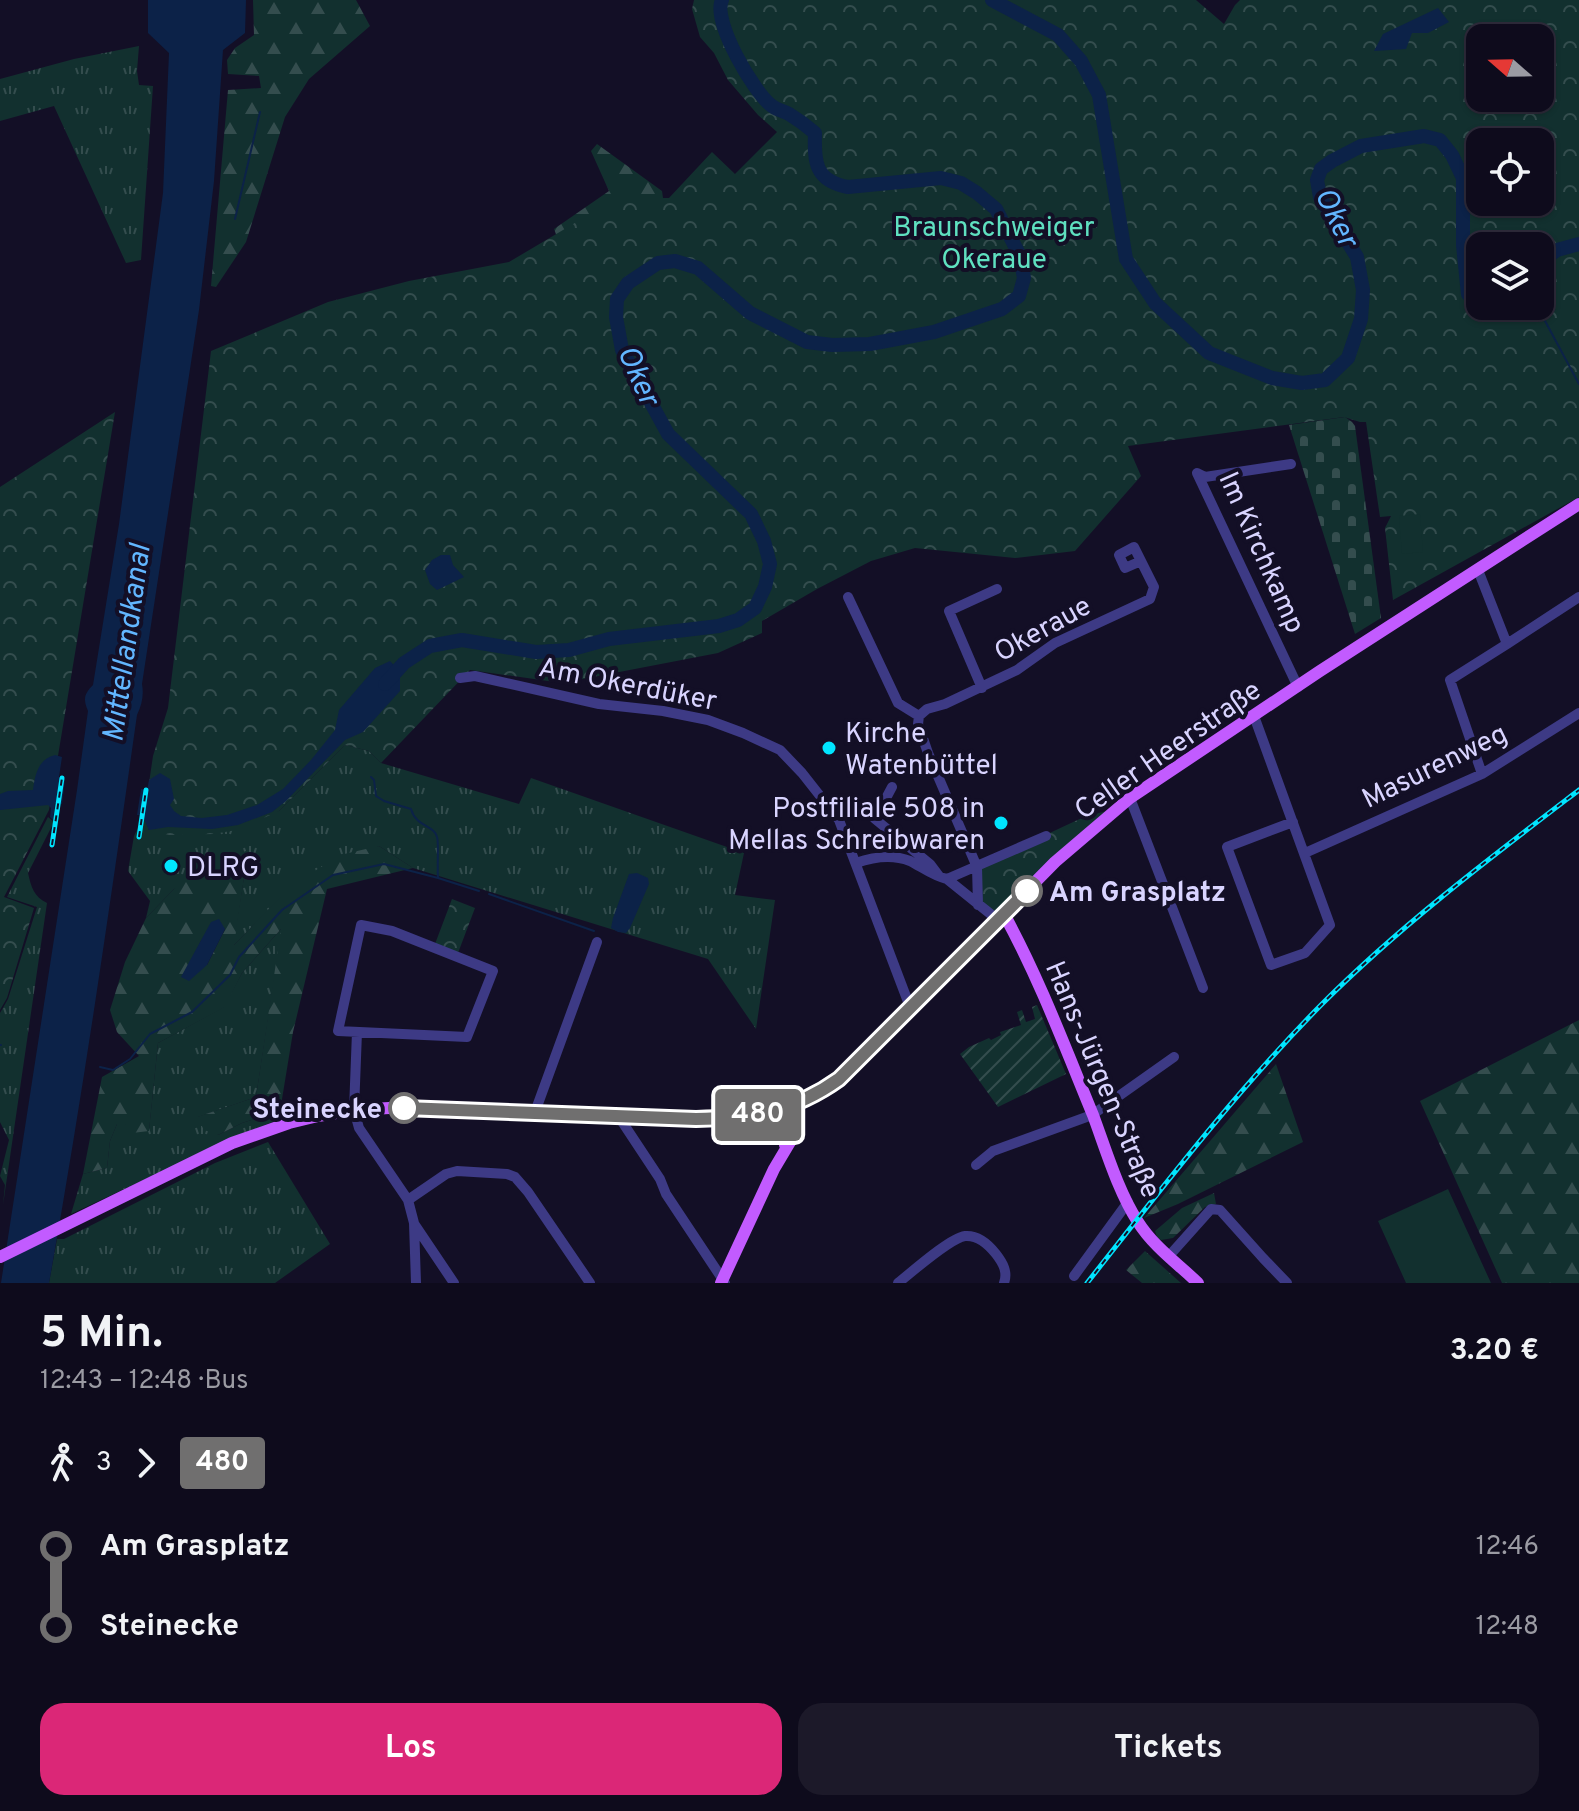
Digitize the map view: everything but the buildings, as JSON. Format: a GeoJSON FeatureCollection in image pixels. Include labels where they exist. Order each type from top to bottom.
{"type":"FeatureCollection","features":[{"type":"Feature","properties":{"kind":"main road","name":"Celler Heerstraße"},"geometry":{"type":"LineString","coordinates":[[0,1257],[247,1137],[318,1116],[407,1107],[726,1119],[788,1107],[819,1093],[839,1079],[1065,852],[1130,798],[1579,504]]}},
{"type":"Feature","properties":{"kind":"main road","name":"Hans-Jürgen-Straße"},"geometry":{"type":"LineString","coordinates":[[1001,917],[1026,956],[1128,1202],[1141,1226],[1198,1283]]}},
{"type":"Feature","properties":{"kind":"main road"},"geometry":{"type":"LineString","coordinates":[[723,1282],[783,1152],[788,1134],[788,1107]]}},
{"type":"Feature","properties":{"kind":"street","name":"Im Kirchkamp"},"geometry":{"type":"LineString","coordinates":[[1291,464],[1205,477],[1197,473],[1298,687]]}},
{"type":"Feature","properties":{"kind":"street","name":"Okeraue"},"geometry":{"type":"LineString","coordinates":[[919,716],[927,709],[982,688],[1017,670],[1055,643],[1150,599],[1154,587],[1141,561]]}},
{"type":"Feature","properties":{"kind":"street"},"geometry":{"type":"LineString","coordinates":[[1478,570],[1507,644]]}},
{"type":"Feature","properties":{"kind":"street"},"geometry":{"type":"LineString","coordinates":[[982,688],[949,611],[997,589]]}},
{"type":"Feature","properties":{"kind":"street"},"geometry":{"type":"LineString","coordinates":[[848,597],[898,703],[919,716],[918,724],[928,753],[977,867],[978,905]]}},
{"type":"Feature","properties":{"kind":"street"},"geometry":{"type":"LineString","coordinates":[[1482,774],[1450,680],[1579,597]]}},
{"type":"Feature","properties":{"kind":"street","name":"Am Okerdüker"},"geometry":{"type":"LineString","coordinates":[[460,678],[475,676],[599,704],[708,720],[780,750],[791,759],[839,820],[910,1007]]}},
{"type":"Feature","properties":{"kind":"street","name":"Masurenweg"},"geometry":{"type":"LineString","coordinates":[[1305,853],[1482,774],[1579,713]]}},
{"type":"Feature","properties":{"kind":"street"},"geometry":{"type":"LineString","coordinates":[[1254,716],[1305,853],[1330,925],[1305,953],[1271,965],[1227,847],[1293,822]]}},
{"type":"Feature","properties":{"kind":"street"},"geometry":{"type":"LineString","coordinates":[[892,787],[875,819],[943,878],[978,905],[1001,917]]}},
{"type":"Feature","properties":{"kind":"street"},"geometry":{"type":"LineString","coordinates":[[1130,798],[1203,988]]}},
{"type":"Feature","properties":{"kind":"street"},"geometry":{"type":"LineString","coordinates":[[856,863],[868,858],[908,860],[943,878],[977,867],[1046,836]]}},
{"type":"Feature","properties":{"kind":"street"},"geometry":{"type":"LineString","coordinates":[[361,925],[392,931],[493,971],[467,1037],[357,1032],[338,1031],[361,925]]}},
{"type":"Feature","properties":{"kind":"street"},"geometry":{"type":"LineString","coordinates":[[535,1112],[597,942]]}},
{"type":"Feature","properties":{"kind":"street"},"geometry":{"type":"LineString","coordinates":[[357,1032],[354,1110],[359,1128],[408,1200],[414,1223],[416,1283]]}},
{"type":"Feature","properties":{"kind":"street"},"geometry":{"type":"LineString","coordinates":[[976,1165],[993,1151],[1092,1115],[1174,1057]]}},
{"type":"Feature","properties":{"kind":"street"},"geometry":{"type":"LineString","coordinates":[[619,1117],[723,1282]]}},
{"type":"Feature","properties":{"kind":"street"},"geometry":{"type":"LineString","coordinates":[[408,1200],[446,1174],[457,1171],[515,1177],[590,1283]]}},
{"type":"Feature","properties":{"kind":"street"},"geometry":{"type":"LineString","coordinates":[[1074,1276],[1128,1202]]}},
{"type":"Feature","properties":{"kind":"street"},"geometry":{"type":"LineString","coordinates":[[1169,1256],[1211,1209],[1220,1210],[1287,1283]]}},
{"type":"Feature","properties":{"kind":"street"},"geometry":{"type":"LineString","coordinates":[[414,1223],[454,1283]]}},
{"type":"Feature","properties":{"kind":"street"},"geometry":{"type":"LineString","coordinates":[[898,1283],[957,1238],[967,1236],[981,1239],[993,1250],[1004,1266],[1005,1280]]}},
{"type":"Feature","properties":{"kind":"street"},"geometry":{"type":"LineString","coordinates":[[415,1259],[433,1251]]}},
{"type":"Feature","properties":{"kind":"green space"},"geometry":{"type":"Polygon","coordinates":[[[253,0],[356,0],[370,26],[309,79],[285,117],[246,242],[216,287],[211,286],[228,90],[261,88],[259,76],[228,74],[227,60],[235,48],[254,35],[253,0]]]}},
{"type":"Feature","properties":{"kind":"green space","name":"Braunschweiger Okeraue"},"geometry":{"type":"Polygon","coordinates":[[[694,0],[1196,0],[1224,24],[1240,0],[1579,0],[1579,497],[1393,600],[1385,528],[1391,516],[1380,517],[1366,422],[1344,417],[1128,446],[1141,476],[1075,551],[1015,558],[915,548],[871,561],[817,589],[762,621],[762,633],[718,653],[562,683],[470,670],[381,763],[369,751],[345,745],[279,811],[237,830],[169,835],[149,830],[144,817],[153,756],[168,708],[211,351],[328,302],[409,281],[509,262],[617,198],[669,198],[712,152],[735,174],[777,132],[728,80],[714,53],[700,37],[692,9],[694,0]]]}},
{"type":"Feature","properties":{"kind":"green space"},"geometry":{"type":"Polygon","coordinates":[[[139,46],[139,85],[153,86],[141,260],[126,263],[54,106],[0,121],[0,79],[139,46]]]}},
{"type":"Feature","properties":{"kind":"green space"},"geometry":{"type":"Polygon","coordinates":[[[597,144],[662,191],[665,212],[562,250],[554,229],[609,191],[591,151],[597,144]]]}},
{"type":"Feature","properties":{"kind":"green space"},"geometry":{"type":"Polygon","coordinates":[[[115,412],[49,810],[4,897],[34,908],[7,998],[0,1010],[0,487],[115,412]]]}},
{"type":"Feature","properties":{"kind":"green space"},"geometry":{"type":"Polygon","coordinates":[[[1345,417],[1355,426],[1381,618],[1355,634],[1289,425],[1345,417]]]}},
{"type":"Feature","properties":{"kind":"green space"},"geometry":{"type":"Polygon","coordinates":[[[1420,514],[1423,552],[1402,554],[1399,516],[1420,514]]]}},
{"type":"Feature","properties":{"kind":"green space"},"geometry":{"type":"Polygon","coordinates":[[[345,745],[369,751],[381,763],[519,804],[531,778],[744,853],[735,895],[775,900],[756,1029],[708,959],[413,868],[379,846],[292,886],[233,946],[245,871],[174,889],[146,918],[150,901],[128,871],[134,836],[144,817],[149,830],[279,811],[345,745]]]}},
{"type":"Feature","properties":{"kind":"green space"},"geometry":{"type":"Polygon","coordinates":[[[1116,809],[998,920],[978,905],[977,867],[1086,816],[1116,809]]]}},
{"type":"Feature","properties":{"kind":"green space"},"geometry":{"type":"Polygon","coordinates":[[[48,817],[54,822],[28,873],[34,891],[47,903],[3,1205],[5,1185],[0,1176],[9,1140],[0,1122],[0,1013],[8,999],[37,907],[7,897],[48,817]]]}},
{"type":"Feature","properties":{"kind":"green space"},"geometry":{"type":"Polygon","coordinates":[[[379,846],[413,868],[327,889],[293,1032],[283,1110],[242,1123],[218,1135],[204,1130],[197,1117],[256,1097],[281,929],[242,973],[225,1007],[158,1043],[149,1131],[132,1133],[125,1124],[117,1124],[110,1141],[107,1168],[83,1174],[102,1077],[139,1056],[117,1032],[110,1010],[125,962],[146,918],[174,889],[206,869],[248,850],[254,862],[245,871],[234,945],[291,886],[340,855],[379,846]],[[225,929],[201,941],[195,953],[207,965],[225,929]]]}},
{"type":"Feature","properties":{"kind":"green space"},"geometry":{"type":"Polygon","coordinates":[[[452,899],[475,908],[458,953],[435,944],[452,899]]]}},
{"type":"Feature","properties":{"kind":"green space"},"geometry":{"type":"Polygon","coordinates":[[[282,928],[256,1097],[198,1117],[218,1135],[242,1123],[283,1110],[285,1117],[239,1135],[71,1214],[83,1174],[107,1168],[110,1141],[117,1124],[149,1130],[158,1043],[224,1007],[242,973],[282,928]]]}},
{"type":"Feature","properties":{"kind":"green space"},"geometry":{"type":"Polygon","coordinates":[[[1037,1005],[1066,1074],[998,1107],[960,1054],[969,1047],[1001,1035],[1000,1032],[1021,1025],[1017,1012],[1022,1010],[1026,1022],[1035,1019],[1032,1007],[1037,1005]]]}},
{"type":"Feature","properties":{"kind":"green space"},"geometry":{"type":"Polygon","coordinates":[[[1579,1020],[1579,1283],[1502,1283],[1420,1101],[1579,1020]]]}},
{"type":"Feature","properties":{"kind":"green space"},"geometry":{"type":"Polygon","coordinates":[[[1276,1064],[1303,1142],[1144,1218],[1276,1064]]]}},
{"type":"Feature","properties":{"kind":"green space"},"geometry":{"type":"Polygon","coordinates":[[[268,1142],[330,1244],[275,1283],[49,1283],[57,1239],[64,1239],[215,1163],[268,1142]]]}},
{"type":"Feature","properties":{"kind":"green space"},"geometry":{"type":"Polygon","coordinates":[[[1448,1189],[1491,1283],[1406,1283],[1378,1221],[1448,1189]]]}},
{"type":"Feature","properties":{"kind":"green space"},"geometry":{"type":"Polygon","coordinates":[[[1214,1193],[1216,1204],[1205,1207],[1173,1238],[1161,1240],[1157,1237],[1155,1231],[1182,1208],[1214,1193]]]}},
{"type":"Feature","properties":{"kind":"green space"},"geometry":{"type":"Polygon","coordinates":[[[1145,1251],[1181,1283],[1142,1283],[1126,1270],[1145,1251]]]}},
{"type":"Feature","properties":{"kind":"water","name":"Mittellandkanal"},"geometry":{"type":"Polygon","coordinates":[[[148,0],[246,0],[245,33],[223,50],[214,181],[199,310],[85,1070],[49,1283],[1,1283],[77,790],[88,711],[85,697],[93,685],[119,524],[163,193],[169,53],[148,33],[148,0]]]}},
{"type":"Feature","properties":{"kind":"water"},"geometry":{"type":"Polygon","coordinates":[[[1438,8],[1449,22],[1428,33],[1412,33],[1406,49],[1374,51],[1383,34],[1438,8]]]}},
{"type":"Feature","properties":{"kind":"water"},"geometry":{"type":"Polygon","coordinates":[[[441,555],[450,555],[453,565],[464,577],[437,590],[430,584],[425,570],[432,560],[441,555]]]}},
{"type":"Feature","properties":{"kind":"water"},"geometry":{"type":"Polygon","coordinates":[[[390,661],[400,672],[400,691],[363,732],[345,740],[272,812],[238,825],[212,829],[168,827],[149,830],[142,815],[137,815],[141,789],[147,790],[149,780],[160,773],[170,779],[174,799],[170,805],[181,816],[202,818],[227,815],[257,805],[283,789],[311,760],[335,730],[339,710],[375,668],[390,661]]]}},
{"type":"Feature","properties":{"kind":"water"},"geometry":{"type":"Polygon","coordinates":[[[55,755],[62,757],[59,777],[65,779],[62,804],[55,803],[53,820],[48,805],[0,810],[0,794],[33,790],[41,764],[55,755]]]}},
{"type":"Feature","properties":{"kind":"water"},"geometry":{"type":"Polygon","coordinates":[[[637,873],[648,878],[649,884],[630,928],[626,933],[618,932],[611,928],[613,918],[629,874],[637,873]]]}},
{"type":"Feature","properties":{"kind":"water"},"geometry":{"type":"Polygon","coordinates":[[[219,919],[225,929],[207,965],[189,981],[181,977],[211,922],[219,919]]]}},
{"type":"Feature","properties":{"kind":"waterway","name":"Oker"},"geometry":{"type":"LineString","coordinates":[[385,684],[404,663],[430,646],[462,640],[536,652],[569,650],[609,639],[719,626],[738,620],[755,608],[765,587],[770,564],[764,541],[751,514],[668,434],[622,350],[616,317],[617,299],[628,283],[658,263],[675,261],[698,268],[750,313],[807,342],[832,345],[870,344],[934,332],[1002,309],[1019,296],[1024,278],[1020,256],[996,209],[961,183],[941,178],[848,187],[823,175],[816,161],[815,133],[764,99],[736,56],[723,24],[722,0]]}},
{"type":"Feature","properties":{"kind":"waterway","name":"Oker"},"geometry":{"type":"LineString","coordinates":[[992,0],[1058,35],[1081,61],[1099,95],[1126,259],[1155,303],[1209,353],[1272,378],[1302,383],[1325,380],[1348,358],[1361,319],[1363,290],[1357,257],[1320,197],[1317,180],[1321,169],[1361,146],[1424,136],[1440,140],[1452,155],[1463,178],[1466,274]]}},
{"type":"Feature","properties":{"kind":"waterway"},"geometry":{"type":"LineString","coordinates":[[235,219],[260,112]]}},
{"type":"Feature","properties":{"kind":"waterway","name":"Oker"},"geometry":{"type":"LineString","coordinates":[[1554,252],[1579,244]]}},
{"type":"Feature","properties":{"kind":"waterway"},"geometry":{"type":"LineString","coordinates":[[1545,320],[1579,384]]}},
{"type":"Feature","properties":{"kind":"waterway"},"geometry":{"type":"LineString","coordinates":[[371,777],[376,796],[411,809],[413,815],[435,833],[438,877]]}},
{"type":"Feature","properties":{"kind":"waterway"},"geometry":{"type":"LineString","coordinates":[[100,1067],[113,1070],[130,1059],[150,1034],[192,1012],[230,975],[239,957],[282,910],[333,875],[384,864],[479,891]]}},
{"type":"Feature","properties":{"kind":"waterway"},"geometry":{"type":"LineString","coordinates":[[489,894],[594,931]]}},
{"type":"Feature","properties":{"kind":"railway"},"geometry":{"type":"LineString","coordinates":[[52,845],[62,778]]}},
{"type":"Feature","properties":{"kind":"railway"},"geometry":{"type":"LineString","coordinates":[[139,837],[146,790]]}},
{"type":"Feature","properties":{"kind":"railway"},"geometry":{"type":"LineString","coordinates":[[1087,1283],[1230,1105],[1322,1004],[1415,920],[1579,790]]}},
{"type":"Feature","properties":{"kind":"bus line","name":"480"},"geometry":{"type":"LineString","coordinates":[[404,1108],[696,1119],[739,1118],[782,1109],[819,1093],[855,1065],[1027,891]]}},
{"type":"Feature","properties":{"kind":"place","name":"Kirche Watenbüttel"},"geometry":{"type":"Point","coordinates":[829,748]}},
{"type":"Feature","properties":{"kind":"place","name":"Postfiliale 508 in Mellas Schreibwaren"},"geometry":{"type":"Point","coordinates":[1001,823]}},
{"type":"Feature","properties":{"kind":"place","name":"DLRG"},"geometry":{"type":"Point","coordinates":[171,866]}},
{"type":"Feature","properties":{"kind":"place","name":"Am Grasplatz"},"geometry":{"type":"Point","coordinates":[1027,891]}},
{"type":"Feature","properties":{"kind":"place","name":"Steinecke"},"geometry":{"type":"Point","coordinates":[404,1108]}}]}
